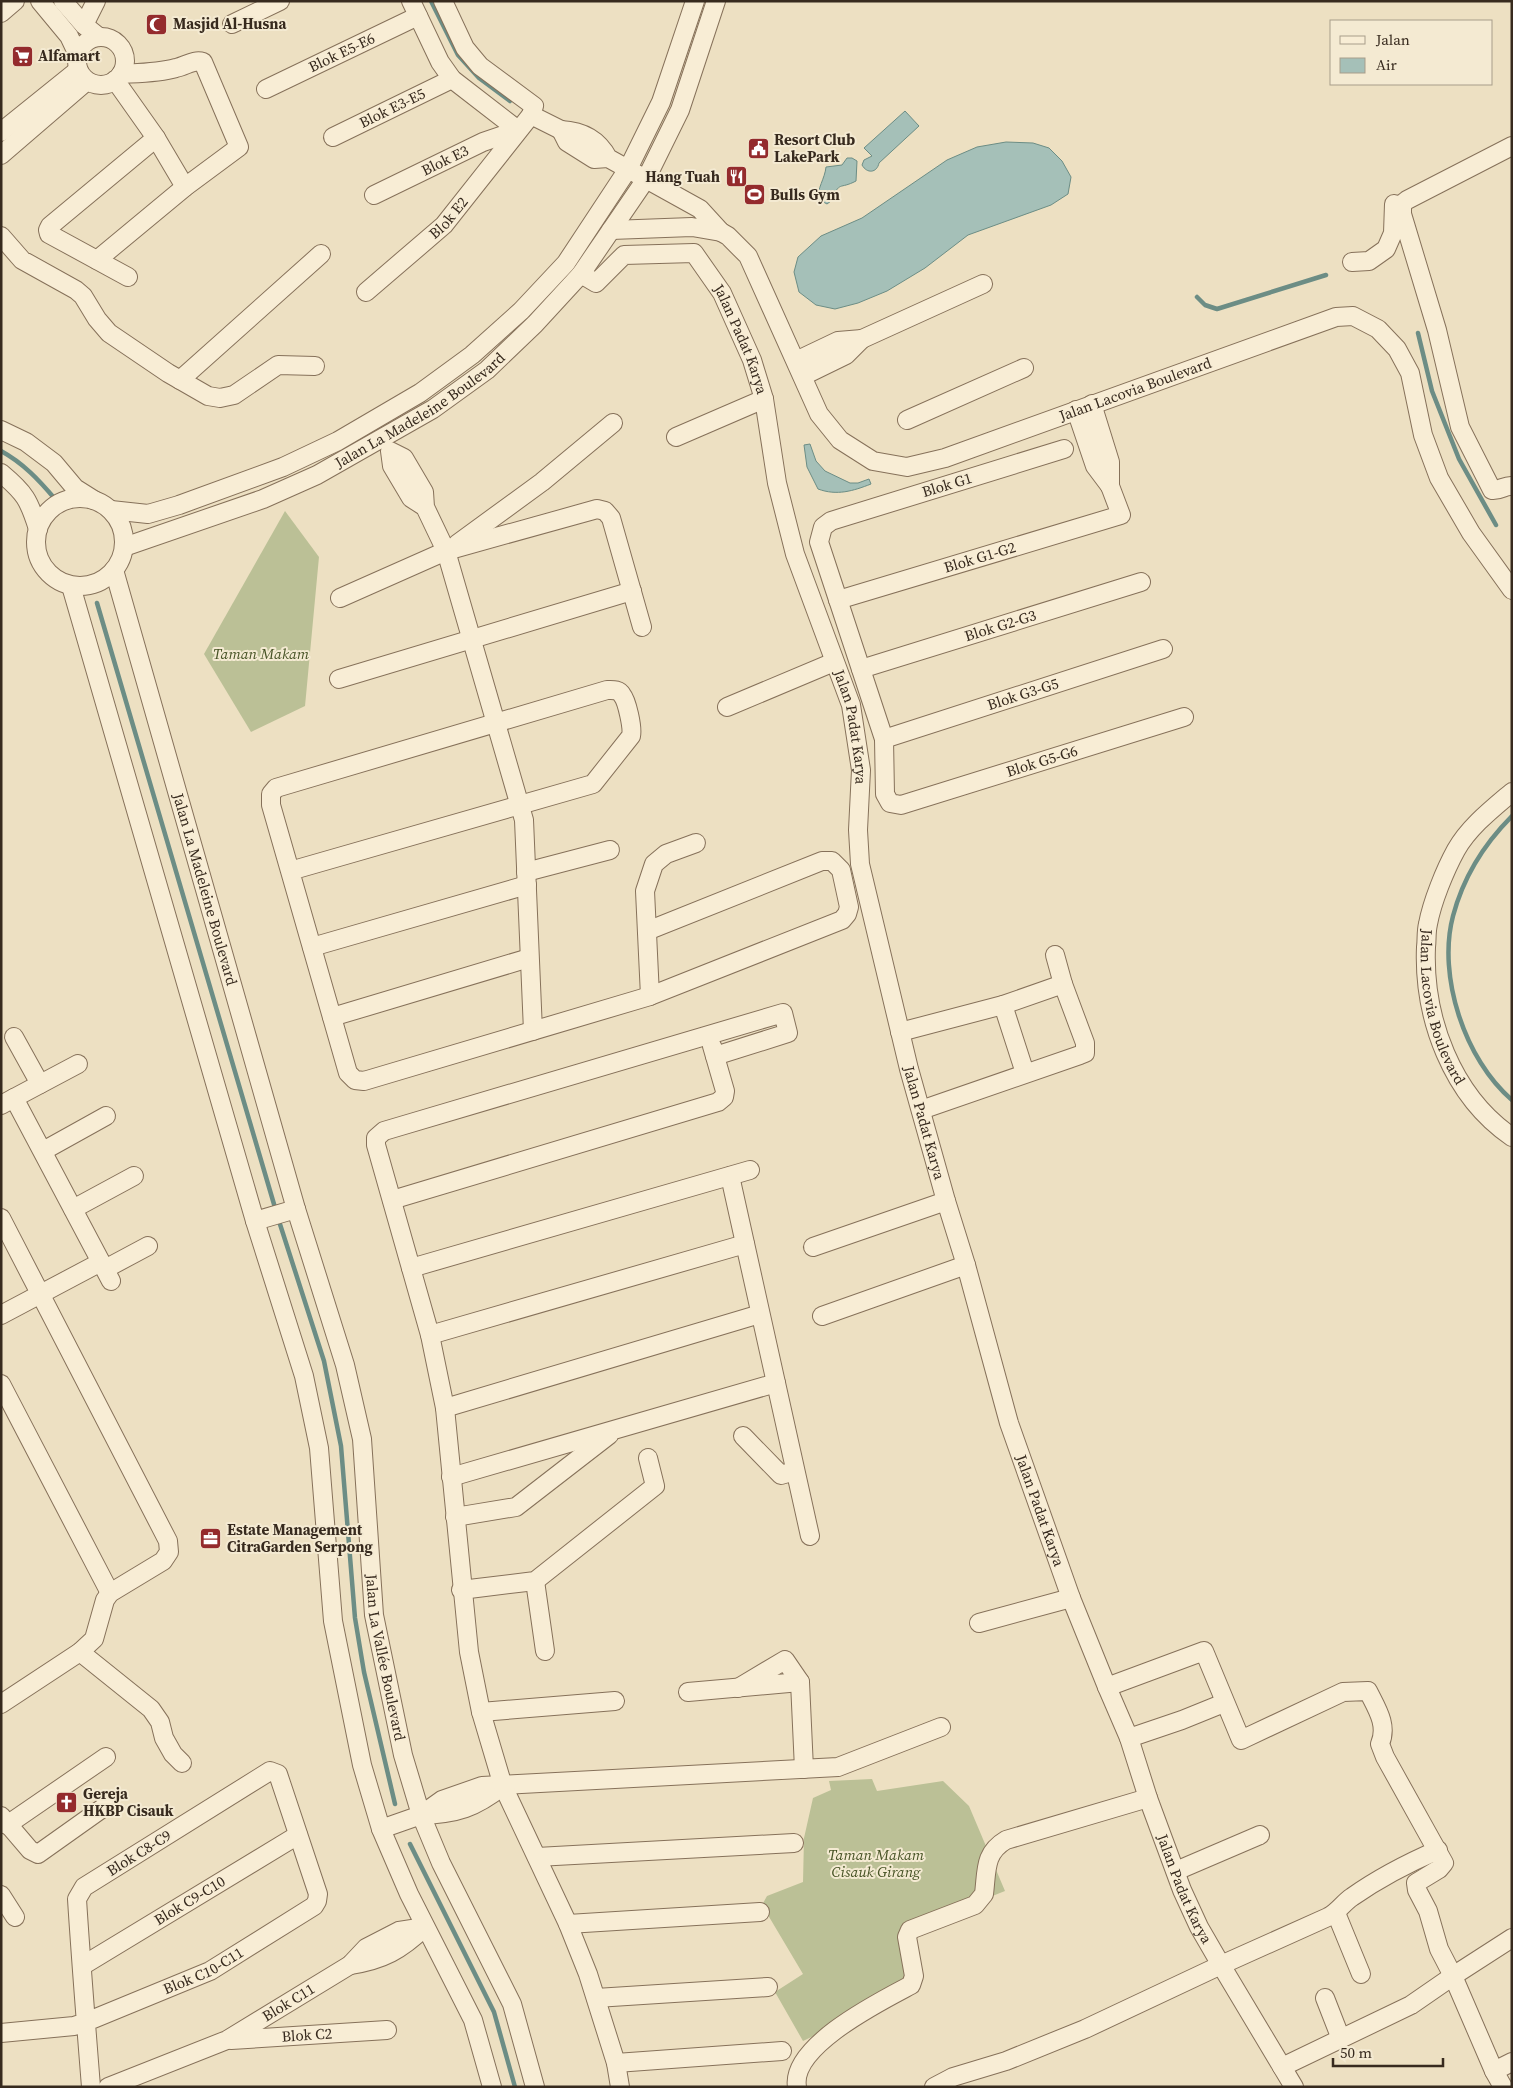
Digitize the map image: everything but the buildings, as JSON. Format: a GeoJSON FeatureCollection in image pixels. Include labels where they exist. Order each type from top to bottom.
{"type":"FeatureCollection","features":[{"type":"Feature","properties":{"kind":"street"},"geometry":{"type":"LineString","coordinates":[[1,12],[15,1]]}},
{"type":"Feature","properties":{"kind":"street"},"geometry":{"type":"LineString","coordinates":[[40,1],[70,36],[81,68],[102,85],[118,77],[170,70],[197,60],[203,62],[238,147],[185,187],[97,260]]}},
{"type":"Feature","properties":{"kind":"street"},"geometry":{"type":"LineString","coordinates":[[63,1],[84,26],[99,37]]}},
{"type":"Feature","properties":{"kind":"street"},"geometry":{"type":"LineString","coordinates":[[84,26],[96,1]]}},
{"type":"Feature","properties":{"kind":"street"},"geometry":{"type":"LineString","coordinates":[[232,24],[280,1]]}},
{"type":"Feature","properties":{"kind":"street"},"geometry":{"type":"LineString","coordinates":[[443,1],[465,48],[480,66],[532,111]]}},
{"type":"Feature","properties":{"kind":"street","name":"Jalan La Madeleine Boulevard"},"geometry":{"type":"LineString","coordinates":[[111,510],[148,514],[179,505],[283,467],[338,441],[420,394],[457,366],[521,311],[566,263],[628,169],[661,102],[695,1]]}},
{"type":"Feature","properties":{"kind":"street","name":"Jalan La Madeleine Boulevard"},"geometry":{"type":"LineString","coordinates":[[124,547],[263,498],[387,445],[487,370],[535,324],[582,274],[646,179],[680,110],[716,1]]}},
{"type":"Feature","properties":{"kind":"street"},"geometry":{"type":"LineString","coordinates":[[414,8],[440,62],[452,79],[518,130]]}},
{"type":"Feature","properties":{"kind":"street","name":"Blok E5-E6"},"geometry":{"type":"LineString","coordinates":[[266,89],[414,8]]}},
{"type":"Feature","properties":{"kind":"street"},"geometry":{"type":"LineString","coordinates":[[1,155],[81,68],[86,42],[99,37],[107,38],[119,46],[124,60],[118,77]]}},
{"type":"Feature","properties":{"kind":"street"},"geometry":{"type":"LineString","coordinates":[[1,132],[81,68]]}},
{"type":"Feature","properties":{"kind":"street"},"geometry":{"type":"LineString","coordinates":[[118,77],[185,187]]}},
{"type":"Feature","properties":{"kind":"street","name":"Blok E3-E5"},"geometry":{"type":"LineString","coordinates":[[333,137],[452,79]]}},
{"type":"Feature","properties":{"kind":"street","name":"Blok E2"},"geometry":{"type":"LineString","coordinates":[[366,292],[444,225],[532,111]]}},
{"type":"Feature","properties":{"kind":"street","name":"Jalan Lacovia Boulevard"},"geometry":{"type":"LineString","coordinates":[[532,111],[561,130],[567,142],[594,159],[608,158],[700,209],[721,232],[728,236],[748,256],[818,414],[840,440],[873,461],[907,467],[945,458],[1336,317],[1353,316],[1378,329],[1397,349],[1410,373],[1423,435],[1439,478],[1471,534],[1512,590]]}},
{"type":"Feature","properties":{"kind":"street","name":"Blok E3"},"geometry":{"type":"LineString","coordinates":[[374,195],[484,142],[518,130]]}},
{"type":"Feature","properties":{"kind":"street"},"geometry":{"type":"LineString","coordinates":[[128,277],[49,234],[48,230],[50,226],[156,138]]}},
{"type":"Feature","properties":{"kind":"street"},"geometry":{"type":"LineString","coordinates":[[1352,262],[1369,261],[1386,249],[1393,233],[1394,204],[1402,204],[1512,146]]}},
{"type":"Feature","properties":{"kind":"street"},"geometry":{"type":"LineString","coordinates":[[1402,204],[1402,214],[1437,330],[1460,428],[1492,490],[1508,485],[1512,486]]}},
{"type":"Feature","properties":{"kind":"street"},"geometry":{"type":"LineString","coordinates":[[611,230],[692,228],[721,232]]}},
{"type":"Feature","properties":{"kind":"street"},"geometry":{"type":"LineString","coordinates":[[1,236],[22,260],[76,290],[83,296],[97,319],[109,333],[180,380],[208,396],[220,398],[234,395],[278,365],[315,366]]}},
{"type":"Feature","properties":{"kind":"street","name":"Jalan Padat Karya"},"geometry":{"type":"LineString","coordinates":[[582,274],[596,283],[624,255],[694,253],[722,293],[752,360],[764,399],[776,475],[795,554],[851,705],[861,770],[858,837],[860,864],[900,1032],[1006,1415],[1071,1598],[1130,1738],[1148,1798],[1199,1927],[1294,2087]]}},
{"type":"Feature","properties":{"kind":"street"},"geometry":{"type":"LineString","coordinates":[[180,380],[321,254]]}},
{"type":"Feature","properties":{"kind":"street"},"geometry":{"type":"LineString","coordinates":[[799,368],[838,341],[862,339],[983,284]]}},
{"type":"Feature","properties":{"kind":"street"},"geometry":{"type":"LineString","coordinates":[[907,420],[1024,368]]}},
{"type":"Feature","properties":{"kind":"street"},"geometry":{"type":"LineString","coordinates":[[676,437],[764,399]]}},
{"type":"Feature","properties":{"kind":"street","name":"Blok G1-G2"},"geometry":{"type":"LineString","coordinates":[[838,600],[1121,515],[1110,486],[1095,466],[1084,407]]}},
{"type":"Feature","properties":{"kind":"street"},"geometry":{"type":"LineString","coordinates":[[372,421],[387,445],[392,466],[411,498],[425,507],[446,552],[524,820],[533,1031]]}},
{"type":"Feature","properties":{"kind":"street"},"geometry":{"type":"LineString","coordinates":[[446,552],[542,482],[613,423]]}},
{"type":"Feature","properties":{"kind":"street"},"geometry":{"type":"LineString","coordinates":[[1,430],[26,442],[54,463],[75,488],[111,510],[119,521],[124,534],[124,547],[121,559],[114,570],[95,584],[72,586],[58,580],[46,571],[39,558],[36,544],[38,529],[54,507],[67,500],[81,498],[95,501]]}},
{"type":"Feature","properties":{"kind":"street","name":"Blok G1"},"geometry":{"type":"LineString","coordinates":[[838,600],[819,542],[823,527],[831,521],[1064,449]]}},
{"type":"Feature","properties":{"kind":"street"},"geometry":{"type":"LineString","coordinates":[[1,474],[20,489],[31,507],[38,529]]}},
{"type":"Feature","properties":{"kind":"street"},"geometry":{"type":"LineString","coordinates":[[340,598],[446,552],[597,509],[605,511],[611,518],[642,627]]}},
{"type":"Feature","properties":{"kind":"street","name":"Jalan La Madeleine Boulevard"},"geometry":{"type":"LineString","coordinates":[[114,570],[296,1209]]}},
{"type":"Feature","properties":{"kind":"street","name":"Blok G2-G3"},"geometry":{"type":"LineString","coordinates":[[861,669],[1141,582]]}},
{"type":"Feature","properties":{"kind":"street"},"geometry":{"type":"LineString","coordinates":[[72,586],[255,1221],[304,1376],[320,1448],[333,1621],[362,1765],[381,1830],[409,1894],[473,2020],[492,2087]]}},
{"type":"Feature","properties":{"kind":"street"},"geometry":{"type":"LineString","coordinates":[[339,679],[632,591]]}},
{"type":"Feature","properties":{"kind":"street"},"geometry":{"type":"LineString","coordinates":[[838,600],[884,739]]}},
{"type":"Feature","properties":{"kind":"street","name":"Blok G3-G5"},"geometry":{"type":"LineString","coordinates":[[884,739],[1162,649]]}},
{"type":"Feature","properties":{"kind":"street"},"geometry":{"type":"LineString","coordinates":[[727,707],[834,662]]}},
{"type":"Feature","properties":{"kind":"street"},"geometry":{"type":"LineString","coordinates":[[290,871],[592,784],[631,736],[632,730],[622,694],[616,690],[607,690],[276,788],[271,794],[271,805],[348,1073],[355,1080],[364,1081],[650,996],[842,920],[847,914],[849,907],[842,870],[832,861],[822,861],[647,931]]}},
{"type":"Feature","properties":{"kind":"street","name":"Blok G5-G6"},"geometry":{"type":"LineString","coordinates":[[884,739],[885,794],[890,803],[901,804],[1184,717]]}},
{"type":"Feature","properties":{"kind":"street","name":"Jalan Lacovia Boulevard"},"geometry":{"type":"LineString","coordinates":[[1512,792],[1482,819],[1456,849],[1440,886],[1428,925],[1425,969],[1432,1014],[1446,1055],[1470,1097],[1501,1130],[1512,1137]]}},
{"type":"Feature","properties":{"kind":"street"},"geometry":{"type":"LineString","coordinates":[[650,996],[645,891],[654,864],[666,854],[696,843]]}},
{"type":"Feature","properties":{"kind":"street"},"geometry":{"type":"LineString","coordinates":[[312,947],[610,850]]}},
{"type":"Feature","properties":{"kind":"street"},"geometry":{"type":"LineString","coordinates":[[921,1110],[1085,1053],[1085,1043],[1063,984],[1055,955]]}},
{"type":"Feature","properties":{"kind":"street"},"geometry":{"type":"LineString","coordinates":[[332,1017],[530,958]]}},
{"type":"Feature","properties":{"kind":"street"},"geometry":{"type":"LineString","coordinates":[[900,1032],[1003,1005],[1063,984]]}},
{"type":"Feature","properties":{"kind":"street"},"geometry":{"type":"LineString","coordinates":[[1003,1005],[1025,1073]]}},
{"type":"Feature","properties":{"kind":"street"},"geometry":{"type":"LineString","coordinates":[[620,2087],[616,2063],[596,1998],[568,1924],[504,1786],[481,1712],[469,1652],[461,1590],[444,1408],[430,1335],[376,1145],[376,1138],[384,1132],[783,1013],[788,1033],[715,1056]]}},
{"type":"Feature","properties":{"kind":"street"},"geometry":{"type":"LineString","coordinates":[[392,1200],[718,1102],[724,1097],[725,1091],[710,1036]]}},
{"type":"Feature","properties":{"kind":"street"},"geometry":{"type":"LineString","coordinates":[[14,1037],[40,1084]]}},
{"type":"Feature","properties":{"kind":"street"},"geometry":{"type":"LineString","coordinates":[[78,1064],[8,1101],[43,1151],[106,1270]]}},
{"type":"Feature","properties":{"kind":"street"},"geometry":{"type":"LineString","coordinates":[[43,1151],[106,1116]]}},
{"type":"Feature","properties":{"kind":"street"},"geometry":{"type":"LineString","coordinates":[[411,1268],[750,1170]]}},
{"type":"Feature","properties":{"kind":"street"},"geometry":{"type":"LineString","coordinates":[[74,1209],[134,1176]]}},
{"type":"Feature","properties":{"kind":"street"},"geometry":{"type":"LineString","coordinates":[[730,1176],[810,1536]]}},
{"type":"Feature","properties":{"kind":"street"},"geometry":{"type":"LineString","coordinates":[[813,1248],[946,1201]]}},
{"type":"Feature","properties":{"kind":"street"},"geometry":{"type":"LineString","coordinates":[[255,1221],[296,1209]]}},
{"type":"Feature","properties":{"kind":"street","name":"Jalan La Vallée Boulevard"},"geometry":{"type":"LineString","coordinates":[[296,1209],[346,1364],[362,1439],[374,1615],[403,1755],[421,1815],[441,1863],[512,2004],[535,2087]]}},
{"type":"Feature","properties":{"kind":"street"},"geometry":{"type":"LineString","coordinates":[[1,1218],[42,1294],[168,1541],[169,1552],[163,1561],[110,1593],[105,1600],[94,1639],[80,1652],[1,1704]]}},
{"type":"Feature","properties":{"kind":"street"},"geometry":{"type":"LineString","coordinates":[[430,1335],[745,1244]]}},
{"type":"Feature","properties":{"kind":"street"},"geometry":{"type":"LineString","coordinates":[[1,1315],[42,1294],[106,1270],[148,1246]]}},
{"type":"Feature","properties":{"kind":"street"},"geometry":{"type":"LineString","coordinates":[[822,1316],[966,1265]]}},
{"type":"Feature","properties":{"kind":"street"},"geometry":{"type":"LineString","coordinates":[[444,1408],[760,1314]]}},
{"type":"Feature","properties":{"kind":"street"},"geometry":{"type":"LineString","coordinates":[[451,1477],[776,1383]]}},
{"type":"Feature","properties":{"kind":"street"},"geometry":{"type":"LineString","coordinates":[[1,1384],[110,1593]]}},
{"type":"Feature","properties":{"kind":"street"},"geometry":{"type":"LineString","coordinates":[[455,1517],[516,1507],[617,1429]]}},
{"type":"Feature","properties":{"kind":"street"},"geometry":{"type":"LineString","coordinates":[[743,1436],[781,1475],[795,1471]]}},
{"type":"Feature","properties":{"kind":"street"},"geometry":{"type":"LineString","coordinates":[[461,1590],[535,1581],[655,1486],[648,1458]]}},
{"type":"Feature","properties":{"kind":"street"},"geometry":{"type":"LineString","coordinates":[[535,1581],[545,1651]]}},
{"type":"Feature","properties":{"kind":"street"},"geometry":{"type":"LineString","coordinates":[[979,1623],[1071,1598]]}},
{"type":"Feature","properties":{"kind":"street"},"geometry":{"type":"LineString","coordinates":[[1107,1687],[1204,1650],[1241,1740],[1343,1692],[1368,1691],[1383,1727],[1384,1734],[1380,1744],[1385,1758],[1444,1863],[1439,1869],[1416,1883],[1417,1890],[1428,1911],[1439,1950],[1453,1976],[1494,2071],[1503,2087]]}},
{"type":"Feature","properties":{"kind":"street"},"geometry":{"type":"LineString","coordinates":[[80,1652],[151,1709],[160,1722],[164,1738],[172,1754],[182,1763]]}},
{"type":"Feature","properties":{"kind":"street"},"geometry":{"type":"LineString","coordinates":[[738,1688],[785,1660],[800,1682],[804,1769]]}},
{"type":"Feature","properties":{"kind":"street"},"geometry":{"type":"LineString","coordinates":[[688,1692],[800,1682]]}},
{"type":"Feature","properties":{"kind":"street"},"geometry":{"type":"LineString","coordinates":[[481,1712],[615,1701]]}},
{"type":"Feature","properties":{"kind":"street"},"geometry":{"type":"LineString","coordinates":[[1130,1738],[1182,1720],[1224,1702]]}},
{"type":"Feature","properties":{"kind":"street"},"geometry":{"type":"LineString","coordinates":[[381,1830],[421,1815],[448,1814],[484,1801],[504,1786],[838,1767],[942,1726]]}},
{"type":"Feature","properties":{"kind":"street"},"geometry":{"type":"LineString","coordinates":[[106,1757],[4,1820],[30,1850],[38,1854],[107,1805]]}},
{"type":"Feature","properties":{"kind":"street","name":"Blok C8-C9"},"geometry":{"type":"LineString","coordinates":[[82,1966],[77,1899],[84,1887],[270,1771],[278,1774],[298,1835]]}},
{"type":"Feature","properties":{"kind":"street"},"geometry":{"type":"LineString","coordinates":[[797,2087],[799,2071],[810,2053],[820,2044],[850,2019],[911,1985],[914,1976],[907,1937],[910,1930],[975,1905],[981,1900],[984,1894],[989,1854],[997,1845],[1006,1840],[1148,1798]]}},
{"type":"Feature","properties":{"kind":"street","name":"Blok C10-C11"},"geometry":{"type":"LineString","coordinates":[[1,2033],[74,2026],[86,2022],[210,1971],[314,1906],[318,1894],[298,1835]]}},
{"type":"Feature","properties":{"kind":"street","name":"Blok C9-C10"},"geometry":{"type":"LineString","coordinates":[[82,1966],[298,1835]]}},
{"type":"Feature","properties":{"kind":"street"},"geometry":{"type":"LineString","coordinates":[[1176,1871],[1260,1835]]}},
{"type":"Feature","properties":{"kind":"street"},"geometry":{"type":"LineString","coordinates":[[537,1857],[794,1843]]}},
{"type":"Feature","properties":{"kind":"street"},"geometry":{"type":"LineString","coordinates":[[934,2087],[953,2077],[1006,2060],[1085,2029],[1336,1912],[1352,1897],[1389,1874],[1438,1850]]}},
{"type":"Feature","properties":{"kind":"street"},"geometry":{"type":"LineString","coordinates":[[1,1895],[15,1917]]}},
{"type":"Feature","properties":{"kind":"street"},"geometry":{"type":"LineString","coordinates":[[568,1924],[760,1912]]}},
{"type":"Feature","properties":{"kind":"street"},"geometry":{"type":"LineString","coordinates":[[1336,1912],[1361,1974]]}},
{"type":"Feature","properties":{"kind":"street","name":"Blok C11"},"geometry":{"type":"LineString","coordinates":[[227,2040],[350,1965],[374,1961],[407,1944],[425,1927]]}},
{"type":"Feature","properties":{"kind":"street"},"geometry":{"type":"LineString","coordinates":[[1282,2067],[1411,2005],[1512,1938]]}},
{"type":"Feature","properties":{"kind":"street"},"geometry":{"type":"LineString","coordinates":[[82,1966],[91,2087]]}},
{"type":"Feature","properties":{"kind":"street"},"geometry":{"type":"LineString","coordinates":[[596,1998],[768,1987]]}},
{"type":"Feature","properties":{"kind":"street"},"geometry":{"type":"LineString","coordinates":[[1325,1998],[1341,2039]]}},
{"type":"Feature","properties":{"kind":"street","name":"Blok C2"},"geometry":{"type":"LineString","coordinates":[[227,2040],[388,2030]]}},
{"type":"Feature","properties":{"kind":"street"},"geometry":{"type":"LineString","coordinates":[[108,2087],[227,2040]]}},
{"type":"Feature","properties":{"kind":"street"},"geometry":{"type":"LineString","coordinates":[[616,2063],[782,2051]]}},
{"type":"Feature","properties":{"kind":"street"},"geometry":{"type":"LineString","coordinates":[[1494,2071],[1512,2062]]}},
{"type":"Feature","properties":{"kind":"green space","name":"Taman Makam"},"geometry":{"type":"Polygon","coordinates":[[[285,511],[319,557],[305,706],[251,732],[204,654],[285,511]]]}},
{"type":"Feature","properties":{"kind":"green space","name":"Taman Makam Cisauk Girang"},"geometry":{"type":"Polygon","coordinates":[[[872,1779],[877,1791],[943,1781],[969,1806],[1005,1891],[904,1931],[913,1989],[803,2041],[775,1992],[803,1974],[762,1905],[767,1896],[803,1882],[804,1838],[813,1798],[831,1790],[829,1781],[872,1779]]]}},
{"type":"Feature","properties":{"kind":"water"},"geometry":{"type":"Polygon","coordinates":[[[905,111],[919,126],[879,163],[876,169],[872,171],[866,170],[862,165],[864,160],[872,156],[864,148],[905,111]]]}},
{"type":"Feature","properties":{"kind":"water"},"geometry":{"type":"Polygon","coordinates":[[[1006,142],[1033,143],[1049,148],[1062,161],[1071,177],[1068,194],[1051,205],[968,235],[925,268],[887,291],[858,303],[835,309],[816,305],[799,292],[794,272],[798,257],[821,236],[862,218],[947,160],[977,147],[1006,142]]]}},
{"type":"Feature","properties":{"kind":"water"},"geometry":{"type":"Polygon","coordinates":[[[847,158],[857,161],[856,181],[840,186],[827,204],[818,199],[826,167],[842,165],[847,158]]]}},
{"type":"Feature","properties":{"kind":"water"},"geometry":{"type":"Polygon","coordinates":[[[810,444],[816,461],[825,471],[850,483],[858,483],[869,479],[871,484],[845,492],[818,489],[807,467],[804,445],[810,444]]]}},
{"type":"Feature","properties":{"kind":"waterway"},"geometry":{"type":"LineString","coordinates":[[431,1],[458,55],[479,78],[510,101]]}},
{"type":"Feature","properties":{"kind":"waterway"},"geometry":{"type":"LineString","coordinates":[[1197,297],[1205,305],[1217,309],[1326,275]]}},
{"type":"Feature","properties":{"kind":"waterway"},"geometry":{"type":"LineString","coordinates":[[1418,333],[1432,391],[1459,459],[1496,525]]}},
{"type":"Feature","properties":{"kind":"waterway"},"geometry":{"type":"LineString","coordinates":[[1,451],[30,472],[55,499]]}},
{"type":"Feature","properties":{"kind":"waterway"},"geometry":{"type":"LineString","coordinates":[[97,603],[276,1211]]}},
{"type":"Feature","properties":{"kind":"waterway"},"geometry":{"type":"LineString","coordinates":[[1512,816],[1484,849],[1469,875],[1457,902],[1449,939],[1452,990],[1468,1040],[1495,1083],[1512,1100]]}},
{"type":"Feature","properties":{"kind":"waterway"},"geometry":{"type":"LineString","coordinates":[[278,1218],[324,1361],[341,1446],[355,1618],[364,1672],[395,1804]]}},
{"type":"Feature","properties":{"kind":"waterway"},"geometry":{"type":"LineString","coordinates":[[410,1844],[494,2012],[515,2087]]}},
{"type":"Feature","properties":{"kind":"place","name":"Masjid Al-Husna"},"geometry":{"type":"Point","coordinates":[157,24]}},
{"type":"Feature","properties":{"kind":"place","name":"Alfamart"},"geometry":{"type":"Point","coordinates":[22,56]}},
{"type":"Feature","properties":{"kind":"place","name":"Resort Club LakePark"},"geometry":{"type":"Point","coordinates":[758,149]}},
{"type":"Feature","properties":{"kind":"place","name":"Hang Tuah"},"geometry":{"type":"Point","coordinates":[736,177]}},
{"type":"Feature","properties":{"kind":"place","name":"Bulls Gym"},"geometry":{"type":"Point","coordinates":[754,195]}},
{"type":"Feature","properties":{"kind":"place","name":"Estate Management CitraGarden Serpong"},"geometry":{"type":"Point","coordinates":[211,1539]}},
{"type":"Feature","properties":{"kind":"place","name":"Gereja HKBP Cisauk"},"geometry":{"type":"Point","coordinates":[67,1803]}}]}
